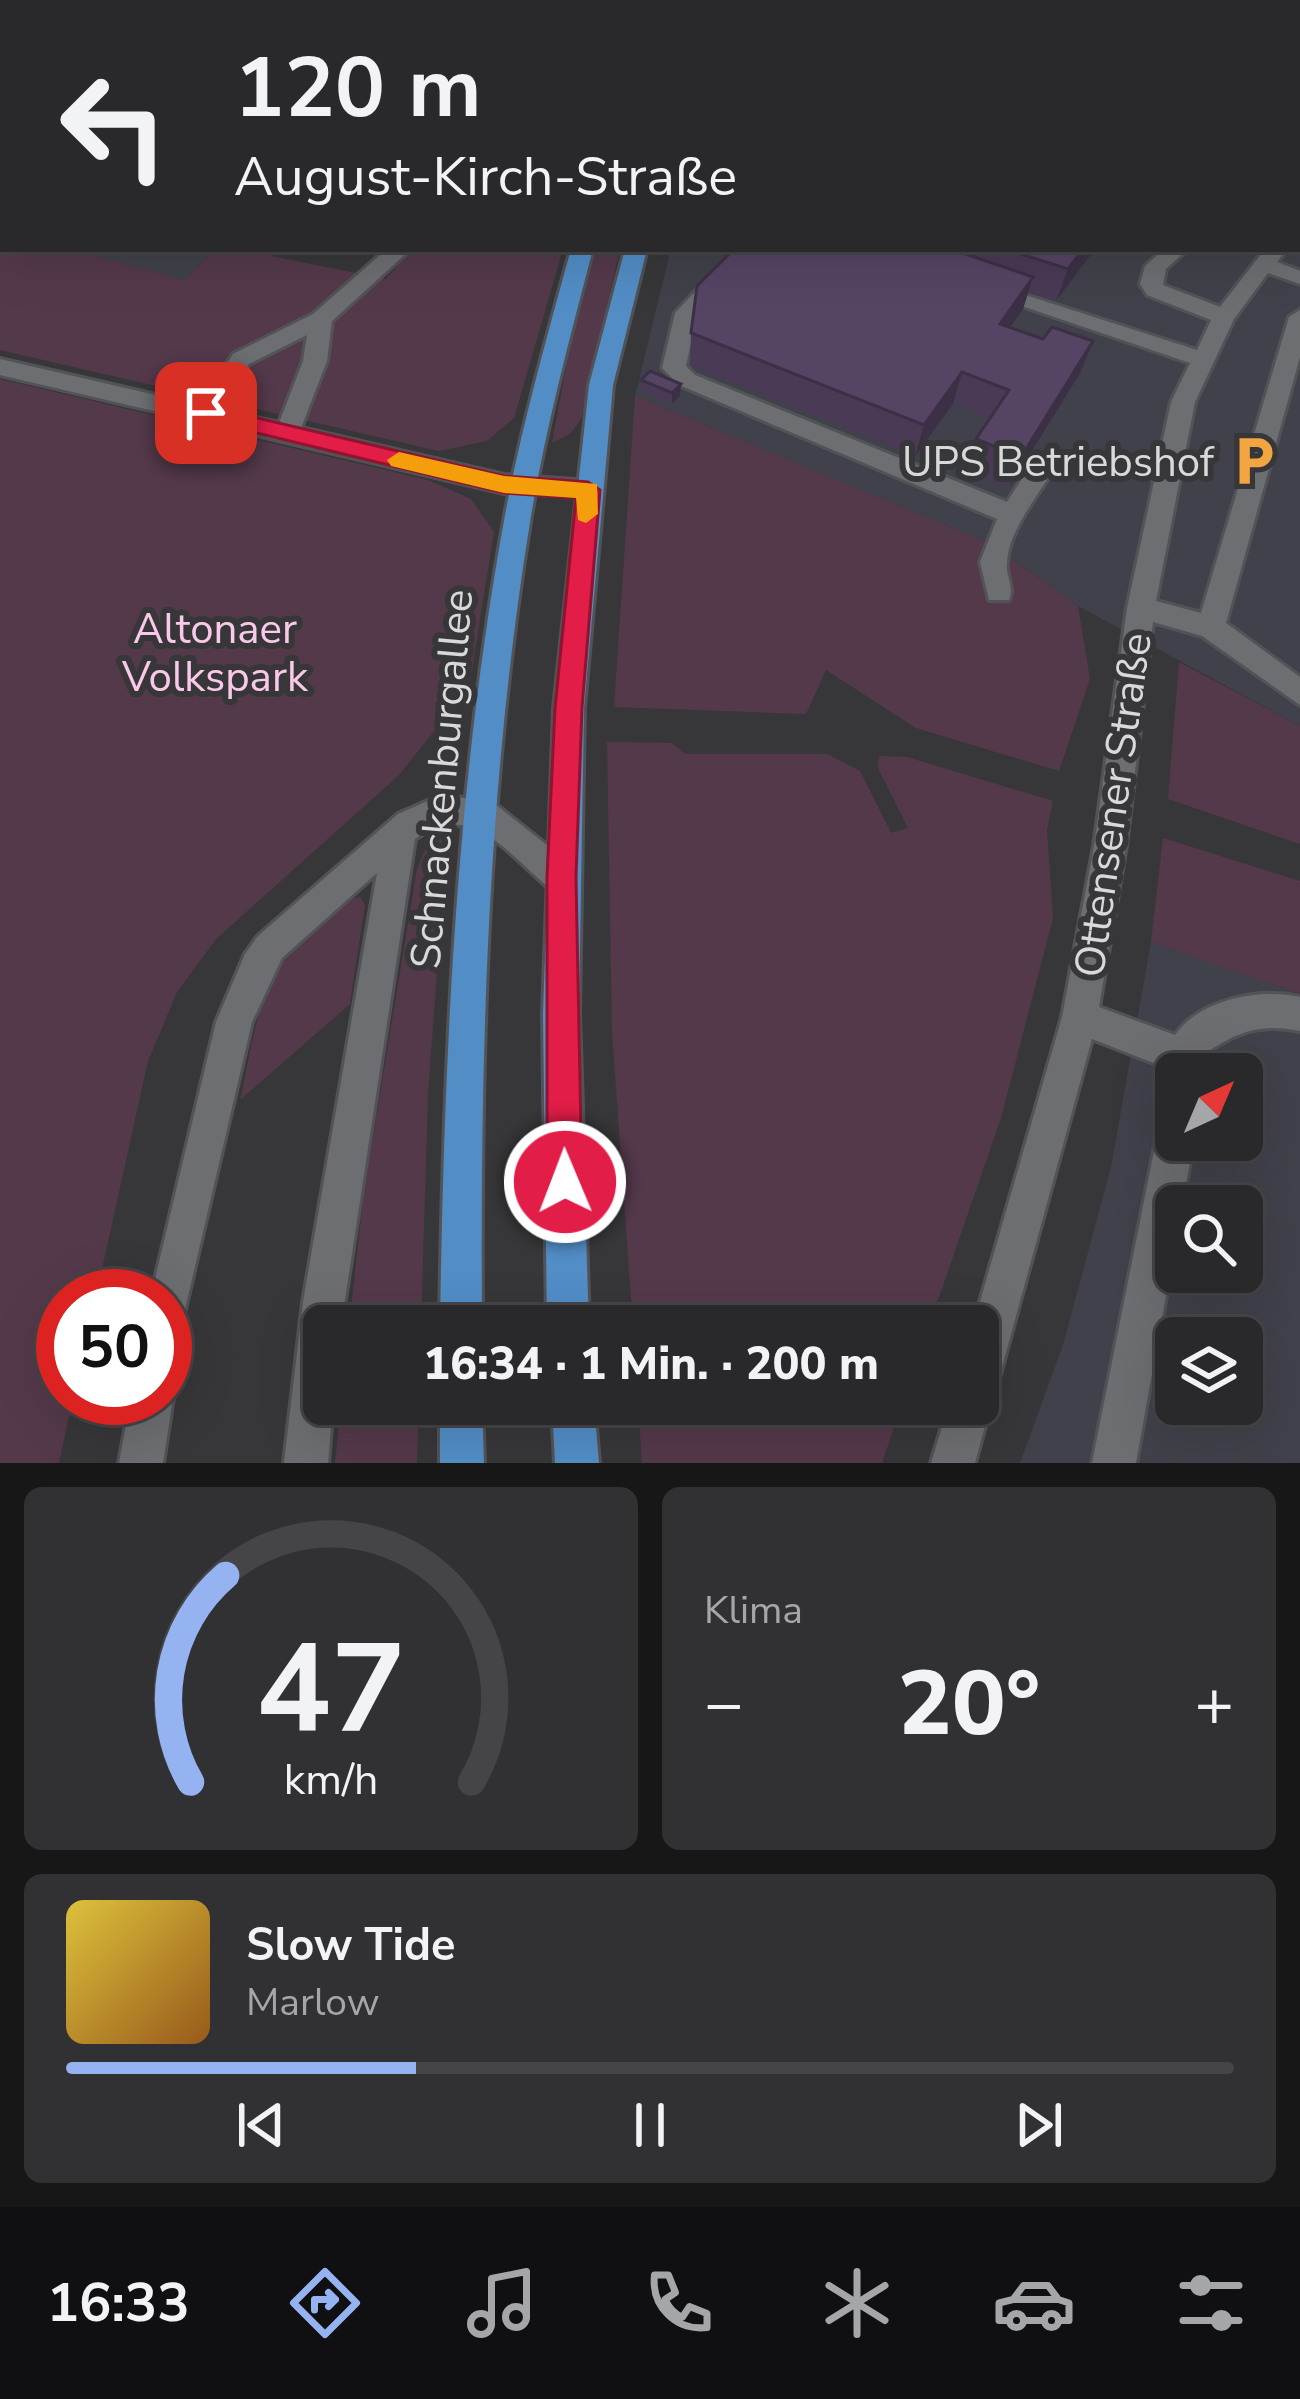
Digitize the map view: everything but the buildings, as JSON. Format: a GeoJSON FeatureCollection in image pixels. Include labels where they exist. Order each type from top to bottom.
{"type":"FeatureCollection","features":[{"type":"Feature","properties":{"kind":"main road","name":"Schnackenburgallee"},"geometry":{"type":"LineString","coordinates":[[461,1305],[465,1063],[479,811],[523,486],[538,406],[581,252]]}},
{"type":"Feature","properties":{"kind":"main road"},"geometry":{"type":"LineString","coordinates":[[568,1305],[562,877],[569,708],[601,385],[635,252]]}},
{"type":"Feature","properties":{"kind":"main road"},"geometry":{"type":"LineString","coordinates":[[461,1425],[462,1463]]}},
{"type":"Feature","properties":{"kind":"main road"},"geometry":{"type":"LineString","coordinates":[[574,1425],[577,1463]]}},
{"type":"Feature","properties":{"kind":"street"},"geometry":{"type":"LineString","coordinates":[[206,413],[241,358],[321,319],[397,252]]}},
{"type":"Feature","properties":{"kind":"street"},"geometry":{"type":"LineString","coordinates":[[744,252],[686,313],[674,368],[687,380],[1012,515]]}},
{"type":"Feature","properties":{"kind":"street"},"geometry":{"type":"LineString","coordinates":[[1173,252],[1156,266],[1151,284],[1155,290],[1224,317]]}},
{"type":"Feature","properties":{"kind":"street"},"geometry":{"type":"LineString","coordinates":[[1269,256],[1300,278]]}},
{"type":"Feature","properties":{"kind":"street","name":"Ottensener Straße"},"geometry":{"type":"LineString","coordinates":[[999,1309],[1080,1017],[1118,797],[1141,608],[1183,402],[1224,317],[1269,256]]}},
{"type":"Feature","properties":{"kind":"street"},"geometry":{"type":"LineString","coordinates":[[956,279],[1201,359]]}},
{"type":"Feature","properties":{"kind":"street"},"geometry":{"type":"LineString","coordinates":[[1211,627],[1300,317]]}},
{"type":"Feature","properties":{"kind":"street"},"geometry":{"type":"LineString","coordinates":[[287,433],[315,361],[321,319]]}},
{"type":"Feature","properties":{"kind":"street"},"geometry":{"type":"LineString","coordinates":[[0,367],[523,486],[588,490]]}},
{"type":"Feature","properties":{"kind":"street"},"geometry":{"type":"LineString","coordinates":[[999,593],[993,562],[1012,515],[1039,472]]}},
{"type":"Feature","properties":{"kind":"street"},"geometry":{"type":"LineString","coordinates":[[1141,608],[1211,627],[1300,693]]}},
{"type":"Feature","properties":{"kind":"street"},"geometry":{"type":"LineString","coordinates":[[177,1269],[234,1022],[256,966],[290,926],[400,832],[439,810],[479,811],[562,877]]}},
{"type":"Feature","properties":{"kind":"street"},"geometry":{"type":"LineString","coordinates":[[306,1463],[323,1302],[400,832]]}},
{"type":"Feature","properties":{"kind":"street"},"geometry":{"type":"LineString","coordinates":[[1189,1053],[1190,1042],[1227,1016],[1252,1009],[1300,1014]]}},
{"type":"Feature","properties":{"kind":"street"},"geometry":{"type":"LineString","coordinates":[[1080,1017],[1159,1053]]}},
{"type":"Feature","properties":{"kind":"street"},"geometry":{"type":"LineString","coordinates":[[1114,1463],[1171,1161]]}},
{"type":"Feature","properties":{"kind":"street"},"geometry":{"type":"LineString","coordinates":[[141,1463],[147,1425]]}},
{"type":"Feature","properties":{"kind":"street"},"geometry":{"type":"LineString","coordinates":[[953,1463],[964,1425]]}},
{"type":"Feature","properties":{"kind":"shaded area"},"geometry":{"type":"Polygon","coordinates":[[[81,252],[212,252],[185,280],[81,252]]]}},
{"type":"Feature","properties":{"kind":"shaded area"},"geometry":{"type":"Polygon","coordinates":[[[670,252],[1300,252],[1300,726],[1078,606],[989,543],[635,396],[670,252]]]}},
{"type":"Feature","properties":{"kind":"shaded area"},"geometry":{"type":"Polygon","coordinates":[[[1151,942],[1300,994],[1300,1463],[1020,1463],[1063,1345],[1111,1167],[1151,942]]]}},
{"type":"Feature","properties":{"kind":"green space"},"geometry":{"type":"Polygon","coordinates":[[[0,252],[81,252],[185,280],[212,252],[274,252],[271,256],[386,279],[409,252],[562,252],[514,418],[487,441],[439,451],[0,350],[0,252]]]}},
{"type":"Feature","properties":{"kind":"green space"},"geometry":{"type":"Polygon","coordinates":[[[595,252],[619,252],[581,419],[571,433],[552,443],[571,340],[595,252]]]}},
{"type":"Feature","properties":{"kind":"green space","name":"Altonaer Volkspark"},"geometry":{"type":"Polygon","coordinates":[[[0,379],[428,480],[471,499],[494,532],[469,688],[398,776],[216,939],[177,992],[148,1061],[102,1269],[36,1269],[36,1425],[67,1425],[59,1463],[0,1463],[0,379]]]}},
{"type":"Feature","properties":{"kind":"green space"},"geometry":{"type":"Polygon","coordinates":[[[635,396],[989,543],[1078,606],[1090,679],[1059,771],[916,728],[826,670],[806,714],[614,707],[635,396]]]}},
{"type":"Feature","properties":{"kind":"green space"},"geometry":{"type":"Polygon","coordinates":[[[1179,662],[1300,726],[1300,844],[1168,799],[1179,662]]]}},
{"type":"Feature","properties":{"kind":"green space"},"geometry":{"type":"Polygon","coordinates":[[[607,742],[672,743],[685,754],[827,754],[860,771],[891,833],[908,828],[878,768],[879,756],[907,757],[1053,801],[1047,830],[1053,918],[1001,1118],[936,1305],[632,1305],[612,1031],[607,742]]]}},
{"type":"Feature","properties":{"kind":"green space"},"geometry":{"type":"Polygon","coordinates":[[[442,830],[447,836],[428,1093],[422,1305],[351,1305],[364,1191],[417,869],[428,842],[442,830]]]}},
{"type":"Feature","properties":{"kind":"green space"},"geometry":{"type":"Polygon","coordinates":[[[1163,838],[1300,881],[1300,994],[1151,942],[1163,838]]]}},
{"type":"Feature","properties":{"kind":"green space"},"geometry":{"type":"Polygon","coordinates":[[[360,897],[365,905],[350,1004],[240,1100],[256,1025],[277,972],[309,934],[350,899],[360,897]]]}},
{"type":"Feature","properties":{"kind":"green space"},"geometry":{"type":"Polygon","coordinates":[[[339,1425],[418,1425],[417,1463],[335,1463],[339,1425]]]}},
{"type":"Feature","properties":{"kind":"green space"},"geometry":{"type":"Polygon","coordinates":[[[639,1425],[895,1425],[882,1463],[642,1463],[639,1425]]]}},
{"type":"Feature","properties":{"kind":"slow traffic"},"geometry":{"type":"LineString","coordinates":[[399,460],[504,484],[588,490],[586,514]]}},
{"type":"Feature","properties":{"kind":"place","name":"UPS Betriebshof"},"geometry":{"type":"Point","coordinates":[1254,461]}},
{"type":"Feature","properties":{"kind":"route"},"geometry":{"type":"LineString","coordinates":[[206,413],[504,484],[588,490],[569,708],[562,877],[565,1182]]}}]}
